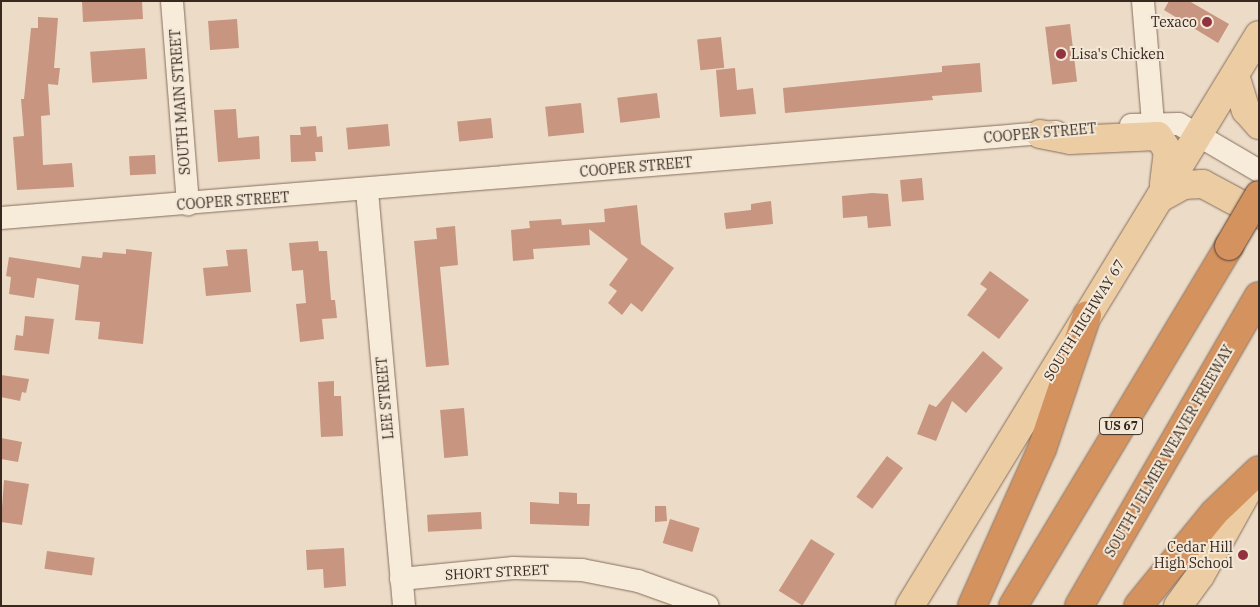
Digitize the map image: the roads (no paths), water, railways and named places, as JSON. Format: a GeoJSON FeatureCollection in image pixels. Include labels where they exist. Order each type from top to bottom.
{"type":"FeatureCollection","features":[{"type":"Feature","properties":{"kind":"highway","name":"US 67"},"geometry":{"type":"LineString","coordinates":[[1013,606],[1259,195]]}},
{"type":"Feature","properties":{"kind":"highway","name":"SOUTH J ELMER WEAVER FREEWAY"},"geometry":{"type":"LineString","coordinates":[[1079,606],[1259,296]]}},
{"type":"Feature","properties":{"kind":"highway"},"geometry":{"type":"LineString","coordinates":[[972,606],[1042,449],[1087,315]]}},
{"type":"Feature","properties":{"kind":"highway"},"geometry":{"type":"LineString","coordinates":[[1138,606],[1214,513],[1259,470]]}},
{"type":"Feature","properties":{"kind":"main road","name":"SOUTH HIGHWAY 67"},"geometry":{"type":"LineString","coordinates":[[910,606],[1259,34]]}},
{"type":"Feature","properties":{"kind":"main road"},"geometry":{"type":"LineString","coordinates":[[1235,75],[1246,110],[1259,125]]}},
{"type":"Feature","properties":{"kind":"main road"},"geometry":{"type":"LineString","coordinates":[[1040,134],[1070,140],[1158,136],[1165,142],[1168,162],[1160,198]]}},
{"type":"Feature","properties":{"kind":"main road"},"geometry":{"type":"LineString","coordinates":[[1160,198],[1183,185],[1203,184],[1259,214]]}},
{"type":"Feature","properties":{"kind":"main road"},"geometry":{"type":"LineString","coordinates":[[1178,606],[1200,576],[1259,470]]}},
{"type":"Feature","properties":{"kind":"street","name":"SOUTH MAIN STREET"},"geometry":{"type":"LineString","coordinates":[[172,1],[188,204]]}},
{"type":"Feature","properties":{"kind":"street"},"geometry":{"type":"LineString","coordinates":[[1143,1],[1153,123]]}},
{"type":"Feature","properties":{"kind":"street","name":"COOPER STREET"},"geometry":{"type":"LineString","coordinates":[[1,218],[367,191],[1153,123],[1178,124],[1259,171]]}},
{"type":"Feature","properties":{"kind":"street","name":"LEE STREET"},"geometry":{"type":"LineString","coordinates":[[367,191],[404,606]]}},
{"type":"Feature","properties":{"kind":"street","name":"SHORT STREET"},"geometry":{"type":"LineString","coordinates":[[401,579],[512,568],[582,570],[638,581],[708,606]]}},
{"type":"Feature","properties":{"kind":"place","name":"Texaco"},"geometry":{"type":"Point","coordinates":[1207,22]}},
{"type":"Feature","properties":{"kind":"place","name":"Lisa's Chicken"},"geometry":{"type":"Point","coordinates":[1061,54]}},
{"type":"Feature","properties":{"kind":"place","name":"Cedar Hill High School"},"geometry":{"type":"Point","coordinates":[1243,555]}}]}
